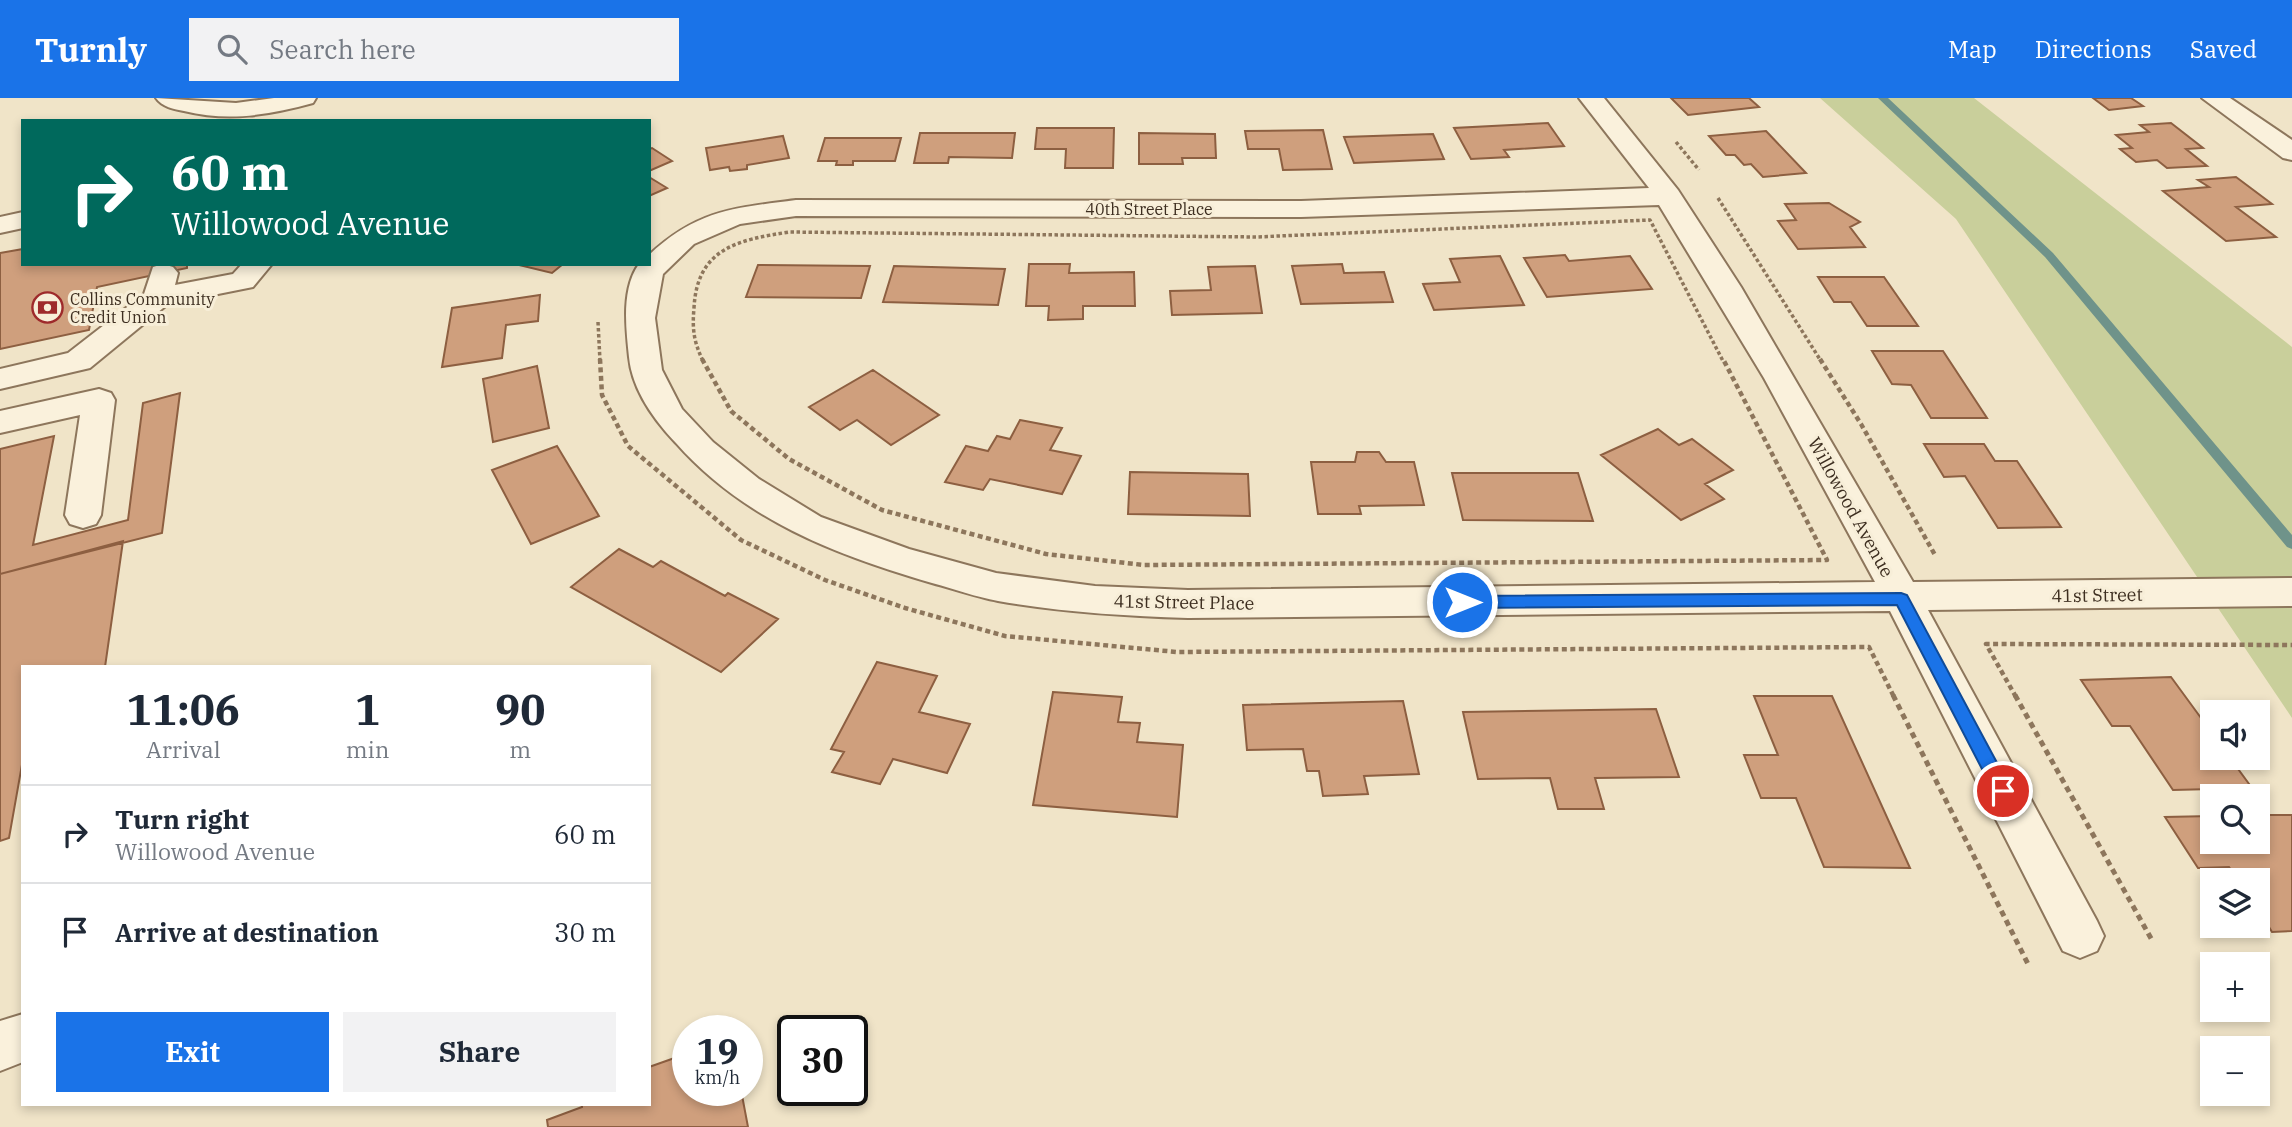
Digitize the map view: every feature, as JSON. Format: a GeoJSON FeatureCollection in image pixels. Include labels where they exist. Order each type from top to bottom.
{"type":"FeatureCollection","features":[{"type":"Feature","properties":{"kind":"street"},"geometry":{"type":"LineString","coordinates":[[168,98],[188,106],[230,114],[304,98]]}},
{"type":"Feature","properties":{"kind":"street","name":"Willowood Avenue"},"geometry":{"type":"LineString","coordinates":[[1591,98],[1659,208],[1767,355],[1901,599],[2080,936]]}},
{"type":"Feature","properties":{"kind":"street"},"geometry":{"type":"LineString","coordinates":[[2214,98],[2287,144]]}},
{"type":"Feature","properties":{"kind":"street","name":"40th Street Place"},"geometry":{"type":"LineString","coordinates":[[649,271],[684,238],[734,216],[796,208],[1659,208]]}},
{"type":"Feature","properties":{"kind":"street"},"geometry":{"type":"LineString","coordinates":[[0,225],[21,220]]}},
{"type":"Feature","properties":{"kind":"street"},"geometry":{"type":"LineString","coordinates":[[0,379],[79,361],[161,285],[243,281],[256,266]]}},
{"type":"Feature","properties":{"kind":"street","name":"41st Street Place"},"geometry":{"type":"LineString","coordinates":[[649,271],[640,318],[646,370],[667,414],[701,450],[747,488],[808,526],[900,560],[996,587],[1095,600],[1188,604],[1901,599]]}},
{"type":"Feature","properties":{"kind":"street"},"geometry":{"type":"LineString","coordinates":[[0,422],[99,400],[83,515]]}},
{"type":"Feature","properties":{"kind":"street","name":"41st Street"},"geometry":{"type":"LineString","coordinates":[[1901,599],[2292,592]]}},
{"type":"Feature","properties":{"kind":"street"},"geometry":{"type":"LineString","coordinates":[[0,1046],[21,1039]]}},
{"type":"Feature","properties":{"kind":"path"},"geometry":{"type":"LineString","coordinates":[[1670,135],[1703,176]]}},
{"type":"Feature","properties":{"kind":"path"},"geometry":{"type":"LineString","coordinates":[[1710,187],[1861,424],[1937,558]]}},
{"type":"Feature","properties":{"kind":"path"},"geometry":{"type":"LineString","coordinates":[[1659,208],[1828,560],[1144,565],[1046,554],[882,510],[789,459],[731,411],[707,372],[692,337],[695,285],[706,264],[728,247],[751,238],[789,232],[1256,237],[1371,234],[1659,208]]}},
{"type":"Feature","properties":{"kind":"path"},"geometry":{"type":"LineString","coordinates":[[2153,943],[1986,644],[2292,645]]}},
{"type":"Feature","properties":{"kind":"green space"},"geometry":{"type":"Polygon","coordinates":[[[1820,98],[1974,98],[2292,347],[2292,718],[1956,219],[1820,98]]]}},
{"type":"Feature","properties":{"kind":"building"},"geometry":{"type":"Polygon","coordinates":[[[1671,98],[1749,98],[1759,107],[1688,115],[1671,98]]]}},
{"type":"Feature","properties":{"kind":"building"},"geometry":{"type":"Polygon","coordinates":[[[2093,98],[2131,98],[2143,106],[2109,110],[2093,98]]]}},
{"type":"Feature","properties":{"kind":"building"},"geometry":{"type":"Polygon","coordinates":[[[1548,123],[1564,146],[1504,150],[1509,157],[1471,159],[1454,128],[1548,123]]]}},
{"type":"Feature","properties":{"kind":"building"},"geometry":{"type":"Polygon","coordinates":[[[2171,123],[2203,148],[2186,149],[2207,166],[2167,168],[2157,160],[2136,162],[2120,149],[2132,148],[2116,135],[2149,132],[2140,125],[2171,123]]]}},
{"type":"Feature","properties":{"kind":"building"},"geometry":{"type":"Polygon","coordinates":[[[1037,128],[1114,128],[1113,168],[1065,168],[1066,149],[1035,149],[1037,128]]]}},
{"type":"Feature","properties":{"kind":"building"},"geometry":{"type":"Polygon","coordinates":[[[1323,130],[1332,169],[1283,170],[1279,149],[1248,149],[1245,131],[1323,130]]]}},
{"type":"Feature","properties":{"kind":"building"},"geometry":{"type":"Polygon","coordinates":[[[1766,131],[1806,173],[1763,177],[1751,164],[1744,165],[1735,155],[1726,155],[1709,136],[1766,131]]]}},
{"type":"Feature","properties":{"kind":"building"},"geometry":{"type":"Polygon","coordinates":[[[920,133],[1015,133],[1012,158],[949,157],[948,163],[914,163],[920,133]]]}},
{"type":"Feature","properties":{"kind":"building"},"geometry":{"type":"Polygon","coordinates":[[[1139,133],[1215,134],[1216,158],[1182,158],[1183,164],[1139,164],[1139,133]]]}},
{"type":"Feature","properties":{"kind":"building"},"geometry":{"type":"Polygon","coordinates":[[[1433,134],[1444,159],[1354,163],[1344,137],[1433,134]]]}},
{"type":"Feature","properties":{"kind":"building"},"geometry":{"type":"Polygon","coordinates":[[[783,136],[789,158],[747,165],[747,169],[730,171],[729,167],[710,170],[706,148],[783,136]]]}},
{"type":"Feature","properties":{"kind":"building"},"geometry":{"type":"Polygon","coordinates":[[[825,138],[901,138],[895,161],[853,161],[853,165],[836,165],[837,161],[818,161],[825,138]]]}},
{"type":"Feature","properties":{"kind":"building"},"geometry":{"type":"Polygon","coordinates":[[[652,148],[672,161],[651,170],[652,148]]]}},
{"type":"Feature","properties":{"kind":"building"},"geometry":{"type":"Polygon","coordinates":[[[2236,177],[2272,204],[2236,207],[2276,237],[2226,241],[2163,191],[2209,187],[2198,180],[2236,177]]]}},
{"type":"Feature","properties":{"kind":"building"},"geometry":{"type":"Polygon","coordinates":[[[651,178],[667,188],[651,195],[651,178]]]}},
{"type":"Feature","properties":{"kind":"building"},"geometry":{"type":"Polygon","coordinates":[[[1829,203],[1860,222],[1850,227],[1865,247],[1798,249],[1778,221],[1796,220],[1785,204],[1829,203]]]}},
{"type":"Feature","properties":{"kind":"building","name":"Collins Community Credit Union"},"geometry":{"type":"Polygon","coordinates":[[[21,249],[21,266],[187,268],[97,287],[89,330],[0,349],[0,253],[21,249]]]}},
{"type":"Feature","properties":{"kind":"building"},"geometry":{"type":"Polygon","coordinates":[[[1565,255],[1569,261],[1630,256],[1652,289],[1547,297],[1524,258],[1565,255]]]}},
{"type":"Feature","properties":{"kind":"building"},"geometry":{"type":"Polygon","coordinates":[[[1500,256],[1524,305],[1434,310],[1423,284],[1460,282],[1450,259],[1500,256]]]}},
{"type":"Feature","properties":{"kind":"building"},"geometry":{"type":"Polygon","coordinates":[[[1029,264],[1070,264],[1069,273],[1134,272],[1135,306],[1083,306],[1083,319],[1048,320],[1049,306],[1026,306],[1029,264]]]}},
{"type":"Feature","properties":{"kind":"building"},"geometry":{"type":"Polygon","coordinates":[[[1342,264],[1344,273],[1384,272],[1393,302],[1301,304],[1292,266],[1342,264]]]}},
{"type":"Feature","properties":{"kind":"building"},"geometry":{"type":"Polygon","coordinates":[[[758,265],[870,266],[861,298],[746,297],[758,265]]]}},
{"type":"Feature","properties":{"kind":"building"},"geometry":{"type":"Polygon","coordinates":[[[523,266],[561,266],[552,273],[523,266]]]}},
{"type":"Feature","properties":{"kind":"building"},"geometry":{"type":"Polygon","coordinates":[[[894,266],[1005,269],[998,305],[883,302],[894,266]]]}},
{"type":"Feature","properties":{"kind":"building"},"geometry":{"type":"Polygon","coordinates":[[[1255,266],[1262,313],[1172,315],[1170,291],[1211,290],[1208,267],[1255,266]]]}},
{"type":"Feature","properties":{"kind":"building"},"geometry":{"type":"Polygon","coordinates":[[[1818,277],[1884,277],[1918,326],[1867,326],[1851,302],[1834,302],[1818,277]]]}},
{"type":"Feature","properties":{"kind":"building"},"geometry":{"type":"Polygon","coordinates":[[[540,295],[538,321],[506,325],[502,358],[442,367],[452,308],[540,295]]]}},
{"type":"Feature","properties":{"kind":"building"},"geometry":{"type":"Polygon","coordinates":[[[1872,351],[1943,351],[1987,418],[1931,418],[1911,385],[1892,384],[1872,351]]]}},
{"type":"Feature","properties":{"kind":"building"},"geometry":{"type":"Polygon","coordinates":[[[537,366],[549,428],[493,442],[483,379],[537,366]]]}},
{"type":"Feature","properties":{"kind":"building"},"geometry":{"type":"Polygon","coordinates":[[[873,370],[939,415],[891,445],[857,420],[840,430],[809,407],[873,370]]]}},
{"type":"Feature","properties":{"kind":"building"},"geometry":{"type":"Polygon","coordinates":[[[180,393],[162,533],[0,574],[0,449],[54,436],[33,545],[128,520],[143,403],[180,393]]]}},
{"type":"Feature","properties":{"kind":"building"},"geometry":{"type":"Polygon","coordinates":[[[1020,420],[1062,428],[1050,450],[1081,456],[1062,494],[990,479],[983,490],[945,482],[966,446],[988,451],[997,436],[1010,439],[1020,420]]]}},
{"type":"Feature","properties":{"kind":"building"},"geometry":{"type":"Polygon","coordinates":[[[1658,429],[1679,445],[1692,439],[1733,470],[1705,484],[1724,499],[1681,520],[1601,455],[1658,429]]]}},
{"type":"Feature","properties":{"kind":"building"},"geometry":{"type":"Polygon","coordinates":[[[1924,444],[1984,444],[1995,461],[2017,461],[2061,527],[1998,528],[1965,476],[1944,477],[1924,444]]]}},
{"type":"Feature","properties":{"kind":"building"},"geometry":{"type":"Polygon","coordinates":[[[557,446],[599,516],[531,544],[492,470],[557,446]]]}},
{"type":"Feature","properties":{"kind":"building"},"geometry":{"type":"Polygon","coordinates":[[[1357,452],[1379,452],[1386,462],[1414,462],[1424,505],[1359,506],[1361,514],[1318,514],[1311,462],[1355,462],[1357,452]]]}},
{"type":"Feature","properties":{"kind":"building"},"geometry":{"type":"Polygon","coordinates":[[[1130,472],[1248,474],[1250,516],[1128,514],[1130,472]]]}},
{"type":"Feature","properties":{"kind":"building"},"geometry":{"type":"Polygon","coordinates":[[[1452,473],[1578,473],[1593,521],[1463,520],[1452,473]]]}},
{"type":"Feature","properties":{"kind":"building"},"geometry":{"type":"Polygon","coordinates":[[[123,541],[105,665],[21,665],[21,770],[9,838],[0,841],[0,574],[123,541]]]}},
{"type":"Feature","properties":{"kind":"building"},"geometry":{"type":"Polygon","coordinates":[[[619,549],[653,567],[661,561],[725,596],[728,593],[778,619],[721,672],[571,587],[619,549]]]}},
{"type":"Feature","properties":{"kind":"building"},"geometry":{"type":"Polygon","coordinates":[[[877,662],[937,676],[919,712],[970,724],[947,773],[893,759],[880,784],[832,772],[844,752],[831,749],[877,662]]]}},
{"type":"Feature","properties":{"kind":"building"},"geometry":{"type":"Polygon","coordinates":[[[2171,677],[2200,717],[2200,770],[2239,770],[2249,784],[2200,784],[2200,789],[2173,790],[2130,726],[2112,726],[2081,680],[2171,677]]]}},
{"type":"Feature","properties":{"kind":"building"},"geometry":{"type":"Polygon","coordinates":[[[1053,692],[1122,697],[1118,722],[1140,723],[1137,742],[1183,745],[1177,817],[1033,805],[1053,692]]]}},
{"type":"Feature","properties":{"kind":"building"},"geometry":{"type":"Polygon","coordinates":[[[1754,696],[1832,696],[1910,868],[1824,867],[1796,798],[1761,798],[1744,755],[1778,755],[1754,696]]]}},
{"type":"Feature","properties":{"kind":"building"},"geometry":{"type":"Polygon","coordinates":[[[1403,701],[1419,774],[1364,776],[1368,794],[1323,796],[1319,771],[1307,771],[1303,749],[1247,750],[1243,705],[1403,701]]]}},
{"type":"Feature","properties":{"kind":"building"},"geometry":{"type":"Polygon","coordinates":[[[1656,709],[1679,777],[1595,778],[1604,809],[1558,809],[1550,778],[1478,779],[1463,712],[1656,709]]]}},
{"type":"Feature","properties":{"kind":"building"},"geometry":{"type":"Polygon","coordinates":[[[2270,815],[2292,815],[2292,931],[2272,932],[2270,929],[2270,868],[2198,868],[2165,817],[2200,816],[2200,854],[2270,854],[2270,815]]]}},
{"type":"Feature","properties":{"kind":"building"},"geometry":{"type":"Polygon","coordinates":[[[672,1059],[672,1106],[744,1106],[748,1127],[548,1127],[547,1120],[582,1106],[651,1106],[651,1066],[672,1059]]]}},
{"type":"Feature","properties":{"kind":"waterway"},"geometry":{"type":"LineString","coordinates":[[1883,98],[2049,255],[2292,544]]}},
{"type":"Feature","properties":{"kind":"place","name":"Collins Community Credit Union"},"geometry":{"type":"Point","coordinates":[47,308]}},
{"type":"Feature","properties":{"kind":"route"},"geometry":{"type":"LineString","coordinates":[[1462,602],[1901,599],[2003,791]]}}]}
